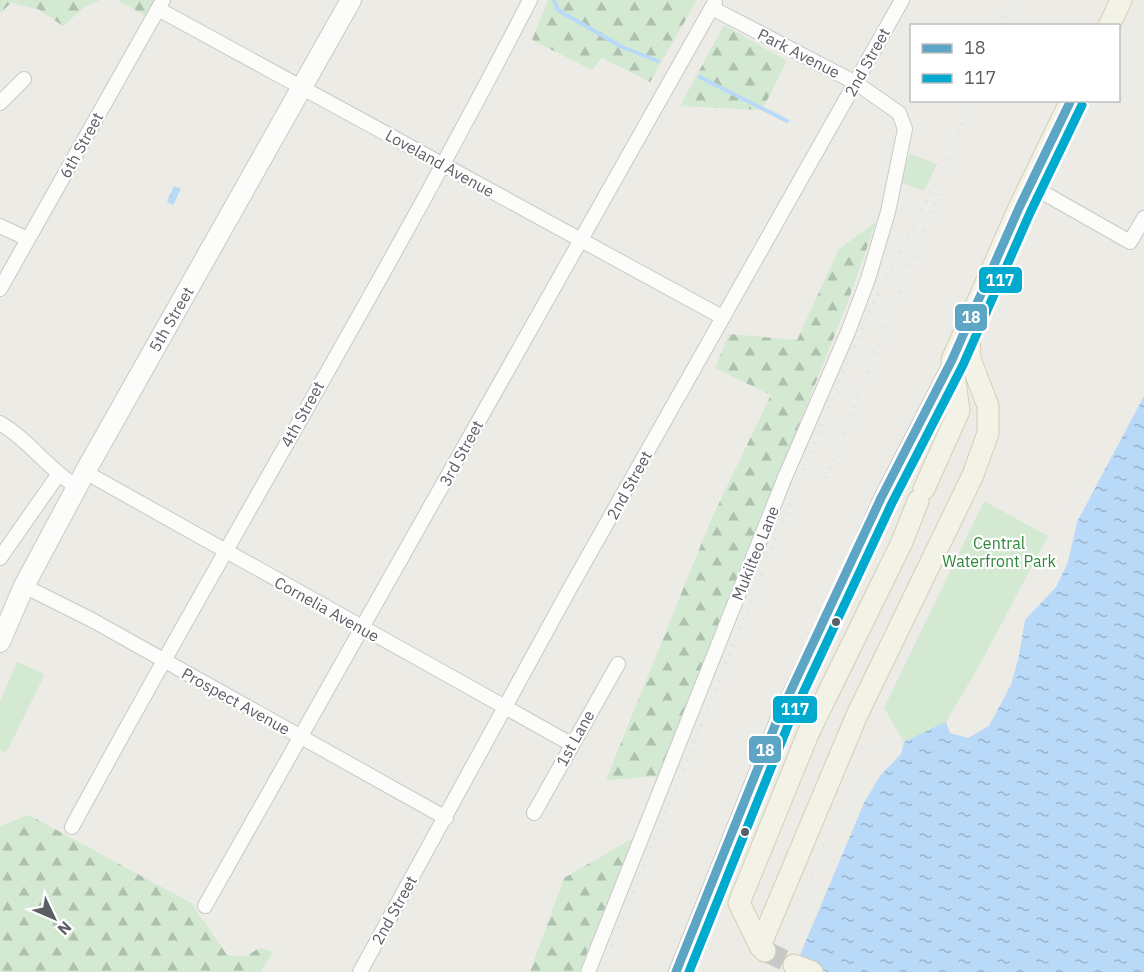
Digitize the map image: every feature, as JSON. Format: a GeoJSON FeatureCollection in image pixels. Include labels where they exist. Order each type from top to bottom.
{"type":"FeatureCollection","features":[{"type":"Feature","properties":{"kind":"main road","name":"5th Street"},"geometry":{"type":"LineString","coordinates":[[0,642],[24,586],[81,479],[351,0]]}},
{"type":"Feature","properties":{"kind":"main road"},"geometry":{"type":"LineString","coordinates":[[1109,24],[1121,0]]}},
{"type":"Feature","properties":{"kind":"main road"},"geometry":{"type":"LineString","coordinates":[[969,323],[968,349],[988,406],[988,433],[973,475],[857,715],[763,949],[739,903],[808,734],[902,542],[959,411],[952,360],[1070,102]]}},
{"type":"Feature","properties":{"kind":"street","name":"4th Street"},"geometry":{"type":"LineString","coordinates":[[72,827],[163,660],[442,165],[530,0]]}},
{"type":"Feature","properties":{"kind":"street","name":"2nd Street"},"geometry":{"type":"LineString","coordinates":[[360,972],[722,317],[902,0]]}},
{"type":"Feature","properties":{"kind":"street","name":"Park Avenue"},"geometry":{"type":"LineString","coordinates":[[714,4],[856,83],[899,113],[905,129]]}},
{"type":"Feature","properties":{"kind":"street","name":"3rd Street"},"geometry":{"type":"LineString","coordinates":[[205,906],[714,4]]}},
{"type":"Feature","properties":{"kind":"street","name":"Loveland Avenue"},"geometry":{"type":"LineString","coordinates":[[160,5],[442,165],[722,317]]}},
{"type":"Feature","properties":{"kind":"street","name":"6th Street"},"geometry":{"type":"LineString","coordinates":[[0,289],[160,5]]}},
{"type":"Feature","properties":{"kind":"street"},"geometry":{"type":"LineString","coordinates":[[0,103],[24,79]]}},
{"type":"Feature","properties":{"kind":"street","name":"Mukilteo Lane"},"geometry":{"type":"LineString","coordinates":[[588,972],[785,477],[849,332],[888,212],[905,129]]}},
{"type":"Feature","properties":{"kind":"street"},"geometry":{"type":"LineString","coordinates":[[1029,188],[1049,196],[1130,242],[1144,218]]}},
{"type":"Feature","properties":{"kind":"street"},"geometry":{"type":"LineString","coordinates":[[0,226],[28,239]]}},
{"type":"Feature","properties":{"kind":"street"},"geometry":{"type":"LineString","coordinates":[[676,972],[778,718],[836,599],[881,498],[952,360]]}},
{"type":"Feature","properties":{"kind":"street","name":"Cornelia Avenue"},"geometry":{"type":"LineString","coordinates":[[0,423],[26,442],[58,475],[81,479],[224,551],[571,744]]}},
{"type":"Feature","properties":{"kind":"street"},"geometry":{"type":"LineString","coordinates":[[0,558],[58,475]]}},
{"type":"Feature","properties":{"kind":"street","name":"Prospect Avenue"},"geometry":{"type":"LineString","coordinates":[[24,586],[92,620],[446,818]]}},
{"type":"Feature","properties":{"kind":"street","name":"1st Lane"},"geometry":{"type":"LineString","coordinates":[[534,813],[618,664]]}},
{"type":"Feature","properties":{"kind":"green space"},"geometry":{"type":"Polygon","coordinates":[[[0,0],[100,0],[86,6],[63,26],[38,9],[11,3],[0,13],[0,0]]]}},
{"type":"Feature","properties":{"kind":"green space"},"geometry":{"type":"Polygon","coordinates":[[[118,0],[156,0],[147,17],[118,0]]]}},
{"type":"Feature","properties":{"kind":"green space"},"geometry":{"type":"Polygon","coordinates":[[[548,0],[697,0],[650,82],[602,58],[592,70],[532,40],[548,0]]]}},
{"type":"Feature","properties":{"kind":"green space"},"geometry":{"type":"Polygon","coordinates":[[[724,25],[787,61],[762,110],[680,106],[724,25]]]}},
{"type":"Feature","properties":{"kind":"green space"},"geometry":{"type":"Polygon","coordinates":[[[910,154],[937,164],[924,191],[899,182],[910,154]]]}},
{"type":"Feature","properties":{"kind":"green space"},"geometry":{"type":"Polygon","coordinates":[[[876,222],[847,304],[659,776],[606,780],[711,520],[771,395],[715,368],[729,334],[797,340],[839,249],[876,222]]]}},
{"type":"Feature","properties":{"kind":"green space","name":"Central Waterfront Park"},"geometry":{"type":"Polygon","coordinates":[[[984,501],[1048,536],[951,719],[904,742],[884,708],[984,501]]]}},
{"type":"Feature","properties":{"kind":"green space"},"geometry":{"type":"Polygon","coordinates":[[[17,662],[45,674],[6,753],[0,750],[0,702],[17,662]]]}},
{"type":"Feature","properties":{"kind":"green space"},"geometry":{"type":"Polygon","coordinates":[[[29,815],[191,903],[227,955],[245,957],[259,948],[273,952],[260,972],[0,972],[0,826],[29,815]]]}},
{"type":"Feature","properties":{"kind":"green space"},"geometry":{"type":"Polygon","coordinates":[[[633,838],[579,972],[530,972],[564,878],[633,838]]]}},
{"type":"Feature","properties":{"kind":"water"},"geometry":{"type":"Polygon","coordinates":[[[174,186],[181,189],[173,205],[167,202],[174,186]]]}},
{"type":"Feature","properties":{"kind":"water"},"geometry":{"type":"Polygon","coordinates":[[[1144,388],[1144,972],[773,972],[830,830],[835,832],[849,797],[844,795],[863,749],[904,742],[951,719],[1144,388]]]}},
{"type":"Feature","properties":{"kind":"pier"},"geometry":{"type":"Polygon","coordinates":[[[1144,385],[1144,396],[1077,522],[1068,562],[1056,587],[1025,620],[1011,685],[989,726],[968,738],[950,733],[946,722],[1144,385]]]}},
{"type":"Feature","properties":{"kind":"pier"},"geometry":{"type":"Polygon","coordinates":[[[904,742],[901,754],[880,776],[864,803],[800,955],[807,958],[806,963],[827,972],[773,972],[830,830],[835,832],[849,797],[844,795],[863,749],[904,742]]]}},
{"type":"Feature","properties":{"kind":"waterway"},"geometry":{"type":"LineString","coordinates":[[554,0],[558,10],[622,47],[658,61]]}},
{"type":"Feature","properties":{"kind":"waterway"},"geometry":{"type":"LineString","coordinates":[[700,77],[787,121]]}},
{"type":"Feature","properties":{"kind":"tunnel"},"geometry":{"type":"LineString","coordinates":[[765,951],[794,965]]}},
{"type":"Feature","properties":{"kind":"railway"},"geometry":{"type":"LineString","coordinates":[[1003,24],[1013,0]]}},
{"type":"Feature","properties":{"kind":"railway"},"geometry":{"type":"LineString","coordinates":[[601,972],[848,361],[874,302],[941,173],[971,102]]}},
{"type":"Feature","properties":{"kind":"railway"},"geometry":{"type":"LineString","coordinates":[[826,478],[941,188]]}},
{"type":"Feature","properties":{"kind":"transit line","name":"18"},"geometry":{"type":"LineString","coordinates":[[676,972],[778,718],[881,498],[952,360],[1019,208],[1070,102]]}},
{"type":"Feature","properties":{"kind":"transit line","name":"117"},"geometry":{"type":"LineString","coordinates":[[689,972],[789,723],[892,503],[963,365],[1030,213],[1082,105]]}}]}
